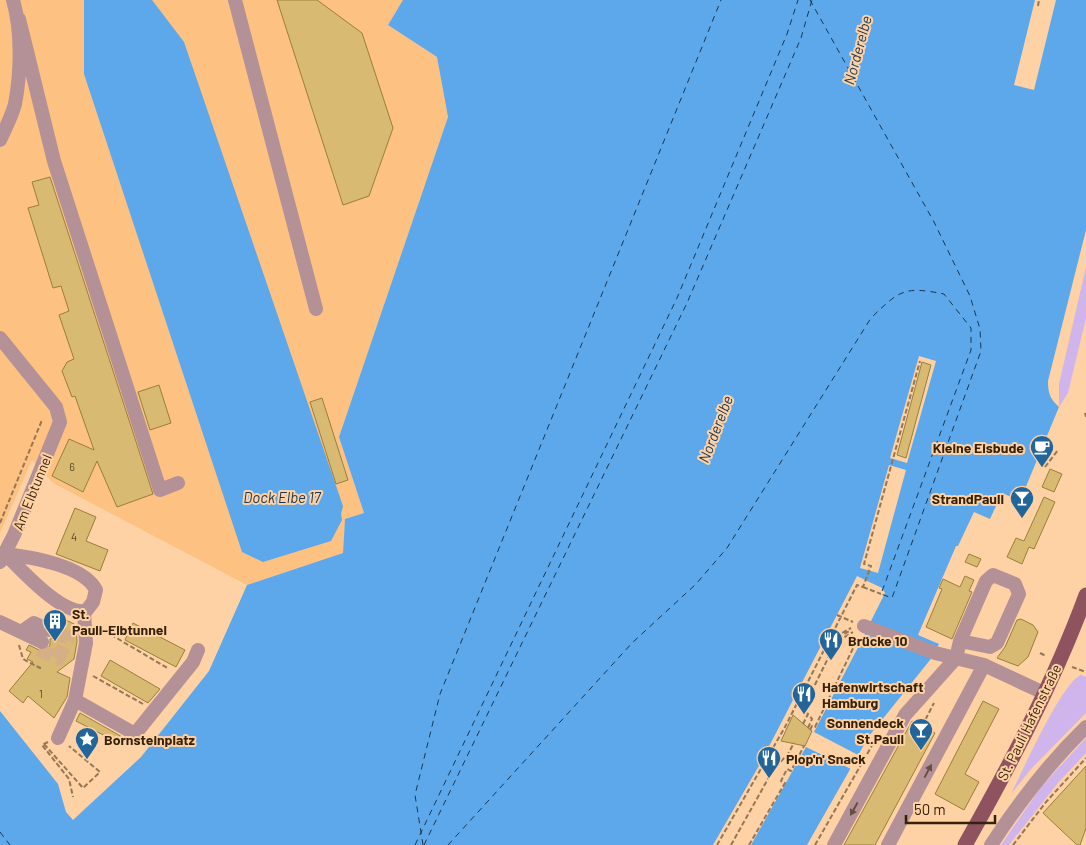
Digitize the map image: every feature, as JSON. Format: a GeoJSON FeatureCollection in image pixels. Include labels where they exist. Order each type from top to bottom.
{"type":"FeatureCollection","features":[{"type":"Feature","properties":{"kind":"main road","name":"St. Pauli Hafenstraße"},"geometry":{"type":"LineString","coordinates":[[965,845],[992,798],[1044,693],[1086,595]]}},
{"type":"Feature","properties":{"kind":"street"},"geometry":{"type":"LineString","coordinates":[[13,0],[54,161],[160,490],[178,483]]}},
{"type":"Feature","properties":{"kind":"street"},"geometry":{"type":"LineString","coordinates":[[235,0],[316,309]]}},
{"type":"Feature","properties":{"kind":"street"},"geometry":{"type":"LineString","coordinates":[[0,140],[14,105],[19,50],[19,19]]}},
{"type":"Feature","properties":{"kind":"street","name":"Am Elbtunnel"},"geometry":{"type":"LineString","coordinates":[[0,338],[56,407],[60,422],[2,558]]}},
{"type":"Feature","properties":{"kind":"street"},"geometry":{"type":"LineString","coordinates":[[2,558],[36,557],[79,574],[89,581],[96,590],[96,596],[84,617],[86,643],[75,700],[58,738]]}},
{"type":"Feature","properties":{"kind":"street"},"geometry":{"type":"LineString","coordinates":[[2,558],[51,597],[84,617]]}},
{"type":"Feature","properties":{"kind":"street"},"geometry":{"type":"LineString","coordinates":[[834,845],[905,715],[956,658],[960,641],[986,581],[993,575],[1014,584],[1019,594],[997,643],[990,647],[960,641]]}},
{"type":"Feature","properties":{"kind":"street"},"geometry":{"type":"LineString","coordinates":[[34,623],[44,639],[25,642],[11,627],[34,623]]}},
{"type":"Feature","properties":{"kind":"street"},"geometry":{"type":"LineString","coordinates":[[858,629],[936,653],[984,665],[1044,693]]}},
{"type":"Feature","properties":{"kind":"street"},"geometry":{"type":"LineString","coordinates":[[75,700],[134,734],[193,662],[198,650]]}},
{"type":"Feature","properties":{"kind":"street"},"geometry":{"type":"LineString","coordinates":[[888,845],[984,665]]}},
{"type":"Feature","properties":{"kind":"street"},"geometry":{"type":"LineString","coordinates":[[991,845],[1031,787],[1086,727]]}},
{"type":"Feature","properties":{"kind":"path"},"geometry":{"type":"LineString","coordinates":[[1038,6],[1039,0]]}},
{"type":"Feature","properties":{"kind":"path"},"geometry":{"type":"LineString","coordinates":[[863,588],[871,566],[864,564],[920,361]]}},
{"type":"Feature","properties":{"kind":"path"},"geometry":{"type":"LineString","coordinates":[[1085,413],[1086,417]]}},
{"type":"Feature","properties":{"kind":"path"},"geometry":{"type":"LineString","coordinates":[[0,523],[42,420]]}},
{"type":"Feature","properties":{"kind":"path"},"geometry":{"type":"LineString","coordinates":[[1045,467],[1058,450]]}},
{"type":"Feature","properties":{"kind":"path"},"geometry":{"type":"LineString","coordinates":[[717,845],[763,765],[857,585],[881,594]]}},
{"type":"Feature","properties":{"kind":"path"},"geometry":{"type":"LineString","coordinates":[[837,615],[849,620]]}},
{"type":"Feature","properties":{"kind":"path"},"geometry":{"type":"LineString","coordinates":[[84,617],[170,669]]}},
{"type":"Feature","properties":{"kind":"path"},"geometry":{"type":"LineString","coordinates":[[11,627],[23,659],[40,668],[41,666]]}},
{"type":"Feature","properties":{"kind":"path"},"geometry":{"type":"LineString","coordinates":[[829,640],[858,629]]}},
{"type":"Feature","properties":{"kind":"path"},"geometry":{"type":"LineString","coordinates":[[858,629],[860,639],[814,727],[812,726],[809,729],[812,719],[803,709],[838,638],[858,629]]}},
{"type":"Feature","properties":{"kind":"path"},"geometry":{"type":"LineString","coordinates":[[1040,653],[1048,657]]}},
{"type":"Feature","properties":{"kind":"path"},"geometry":{"type":"LineString","coordinates":[[1068,665],[1086,672]]}},
{"type":"Feature","properties":{"kind":"path"},"geometry":{"type":"LineString","coordinates":[[81,669],[154,710]]}},
{"type":"Feature","properties":{"kind":"path"},"geometry":{"type":"LineString","coordinates":[[804,724],[808,714]]}},
{"type":"Feature","properties":{"kind":"path"},"geometry":{"type":"LineString","coordinates":[[58,738],[100,772],[83,788],[44,744],[58,738]]}},
{"type":"Feature","properties":{"kind":"path"},"geometry":{"type":"LineString","coordinates":[[44,744],[42,745],[69,779],[73,797]]}},
{"type":"Feature","properties":{"kind":"path"},"geometry":{"type":"LineString","coordinates":[[730,845],[773,770],[788,754],[794,744]]}},
{"type":"Feature","properties":{"kind":"path"},"geometry":{"type":"LineString","coordinates":[[749,845],[785,783],[780,781],[786,769],[791,771],[804,746]]}},
{"type":"Feature","properties":{"kind":"path"},"geometry":{"type":"LineString","coordinates":[[1013,845],[1041,808],[1086,758]]}},
{"type":"Feature","properties":{"kind":"path"},"geometry":{"type":"LineString","coordinates":[[763,765],[770,768]]}},
{"type":"Feature","properties":{"kind":"shaded area"},"geometry":{"type":"Polygon","coordinates":[[[0,0],[403,0],[388,25],[437,57],[448,117],[339,437],[364,513],[345,519],[343,553],[247,585],[53,483],[32,460],[0,533],[0,0]]]}},
{"type":"Feature","properties":{"kind":"shaded area"},"geometry":{"type":"Polygon","coordinates":[[[1086,267],[1086,318],[1068,393],[1059,407],[1059,384],[1086,267]]]}},
{"type":"Feature","properties":{"kind":"shaded area"},"geometry":{"type":"Polygon","coordinates":[[[1081,675],[1086,677],[1086,713],[1031,769],[1011,794],[1053,710],[1073,681],[1081,675]]]}},
{"type":"Feature","properties":{"kind":"shaded area"},"geometry":{"type":"Polygon","coordinates":[[[1086,738],[1086,753],[1058,783],[1009,845],[1001,845],[1041,787],[1086,738]]]}},
{"type":"Feature","properties":{"kind":"water","name":"Dock Elbe 17"},"geometry":{"type":"Polygon","coordinates":[[[84,0],[152,0],[184,42],[343,506],[342,520],[331,541],[263,562],[242,552],[84,74],[84,0]]]}},
{"type":"Feature","properties":{"kind":"water","name":"Norderelbe"},"geometry":{"type":"Polygon","coordinates":[[[403,0],[1086,0],[1086,230],[1048,381],[1050,396],[1059,407],[1020,501],[1002,493],[990,519],[974,512],[958,546],[956,546],[918,635],[939,644],[930,660],[869,736],[807,845],[0,845],[0,711],[58,784],[66,812],[73,820],[141,757],[209,671],[247,585],[343,553],[345,519],[364,513],[339,437],[448,117],[437,57],[388,25],[403,0]]]}},
{"type":"Feature","properties":{"kind":"pier"},"geometry":{"type":"Polygon","coordinates":[[[1035,0],[1056,0],[1034,90],[1014,85],[1035,0]]]}},
{"type":"Feature","properties":{"kind":"pier"},"geometry":{"type":"Polygon","coordinates":[[[919,356],[936,361],[907,463],[890,458],[919,356]]]}},
{"type":"Feature","properties":{"kind":"pier"},"geometry":{"type":"Polygon","coordinates":[[[889,465],[906,470],[878,573],[860,568],[889,465]]]}},
{"type":"Feature","properties":{"kind":"pier"},"geometry":{"type":"Polygon","coordinates":[[[857,576],[882,588],[885,593],[870,623],[933,659],[865,634],[814,732],[860,756],[853,770],[806,747],[751,845],[713,845],[760,764],[857,576]]]}},
{"type":"Feature","properties":{"kind":"building"},"geometry":{"type":"Polygon","coordinates":[[[277,0],[317,0],[362,33],[393,128],[369,196],[343,205],[277,0]]]}},
{"type":"Feature","properties":{"kind":"building"},"geometry":{"type":"Polygon","coordinates":[[[50,177],[153,494],[117,507],[97,461],[83,492],[52,476],[69,439],[94,450],[75,396],[72,397],[62,371],[67,362],[74,359],[59,315],[69,311],[61,286],[53,288],[28,208],[39,205],[32,182],[50,177]]]}},
{"type":"Feature","properties":{"kind":"building"},"geometry":{"type":"Polygon","coordinates":[[[922,362],[931,365],[906,458],[897,455],[922,362]]]}},
{"type":"Feature","properties":{"kind":"building"},"geometry":{"type":"Polygon","coordinates":[[[159,385],[171,423],[150,430],[138,392],[159,385]]]}},
{"type":"Feature","properties":{"kind":"building"},"geometry":{"type":"Polygon","coordinates":[[[322,398],[348,480],[336,484],[310,402],[322,398]]]}},
{"type":"Feature","properties":{"kind":"building"},"geometry":{"type":"Polygon","coordinates":[[[1050,469],[1062,474],[1054,492],[1042,487],[1050,469]]]}},
{"type":"Feature","properties":{"kind":"building"},"geometry":{"type":"Polygon","coordinates":[[[1044,497],[1055,502],[1034,549],[1029,547],[1022,564],[1007,557],[1016,538],[1024,541],[1044,497]]]}},
{"type":"Feature","properties":{"kind":"building"},"geometry":{"type":"Polygon","coordinates":[[[75,508],[96,517],[86,541],[108,550],[100,571],[56,554],[75,508]]]}},
{"type":"Feature","properties":{"kind":"building"},"geometry":{"type":"Polygon","coordinates":[[[969,554],[981,559],[977,567],[965,562],[969,554]]]}},
{"type":"Feature","properties":{"kind":"building"},"geometry":{"type":"Polygon","coordinates":[[[965,576],[974,580],[969,591],[972,592],[952,639],[926,627],[942,589],[939,588],[943,579],[960,587],[965,576]]]}},
{"type":"Feature","properties":{"kind":"building"},"geometry":{"type":"Polygon","coordinates":[[[50,612],[76,625],[77,642],[74,659],[57,672],[70,678],[67,697],[54,718],[28,696],[23,703],[9,691],[33,662],[27,659],[31,652],[26,650],[29,645],[39,650],[47,649],[50,645],[50,639],[57,634],[56,625],[47,619],[50,612]]]}},
{"type":"Feature","properties":{"kind":"building"},"geometry":{"type":"Polygon","coordinates":[[[1021,619],[1033,625],[1038,632],[1028,657],[1018,666],[997,658],[1005,647],[1017,620],[1021,619]]]}},
{"type":"Feature","properties":{"kind":"building"},"geometry":{"type":"Polygon","coordinates":[[[133,623],[185,650],[176,667],[125,640],[133,623]]]}},
{"type":"Feature","properties":{"kind":"building"},"geometry":{"type":"Polygon","coordinates":[[[110,660],[160,689],[148,703],[101,676],[110,660]]]}},
{"type":"Feature","properties":{"kind":"building"},"geometry":{"type":"Polygon","coordinates":[[[983,701],[999,709],[965,774],[979,782],[964,810],[935,794],[983,701]]]}},
{"type":"Feature","properties":{"kind":"building"},"geometry":{"type":"Polygon","coordinates":[[[80,713],[124,738],[121,744],[76,721],[80,713]]]}},
{"type":"Feature","properties":{"kind":"building"},"geometry":{"type":"Polygon","coordinates":[[[793,715],[812,731],[805,746],[781,741],[793,715]]]}},
{"type":"Feature","properties":{"kind":"building"},"geometry":{"type":"Polygon","coordinates":[[[912,721],[935,733],[875,845],[844,845],[912,721]]]}},
{"type":"Feature","properties":{"kind":"building"},"geometry":{"type":"Polygon","coordinates":[[[1086,766],[1086,828],[1080,845],[1077,845],[1043,813],[1086,766]]]}},
{"type":"Feature","properties":{"kind":"ferry route"},"geometry":{"type":"LineString","coordinates":[[423,845],[415,795],[440,694],[721,0]]}},
{"type":"Feature","properties":{"kind":"ferry route"},"geometry":{"type":"LineString","coordinates":[[415,845],[677,298],[787,34],[798,0]]}},
{"type":"Feature","properties":{"kind":"ferry route"},"geometry":{"type":"LineString","coordinates":[[448,845],[632,643],[696,584],[727,548],[871,318],[896,296],[920,290],[944,294],[971,328],[971,350],[881,594],[892,598],[981,351],[980,329],[970,296],[934,222],[810,0]]}},
{"type":"Feature","properties":{"kind":"ferry route"},"geometry":{"type":"LineString","coordinates":[[424,845],[687,303],[801,38],[812,0]]}},
{"type":"Feature","properties":{"kind":"ferry route"},"geometry":{"type":"LineString","coordinates":[[0,832],[10,845]]}},
{"type":"Feature","properties":{"kind":"tunnel"},"geometry":{"type":"LineString","coordinates":[[39,649],[58,659],[68,638],[49,630]]}},
{"type":"Feature","properties":{"kind":"place","name":"Kleine Eisbude"},"geometry":{"type":"Point","coordinates":[1042,468]}},
{"type":"Feature","properties":{"kind":"place","name":"StrandPauli"},"geometry":{"type":"Point","coordinates":[1022,519]}},
{"type":"Feature","properties":{"kind":"place","name":"St. Pauli-Elbtunnel"},"geometry":{"type":"Point","coordinates":[55,642]}},
{"type":"Feature","properties":{"kind":"place","name":"Brücke 10"},"geometry":{"type":"Point","coordinates":[831,661]}},
{"type":"Feature","properties":{"kind":"place","name":"Hafenwirtschaft Hamburg"},"geometry":{"type":"Point","coordinates":[804,715]}},
{"type":"Feature","properties":{"kind":"place","name":"Sonnendeck St.Pauli"},"geometry":{"type":"Point","coordinates":[921,751]}},
{"type":"Feature","properties":{"kind":"place","name":"Bornsteinplatz"},"geometry":{"type":"Point","coordinates":[87,760]}},
{"type":"Feature","properties":{"kind":"place","name":"Plop'n' Snack"},"geometry":{"type":"Point","coordinates":[769,779]}}]}
